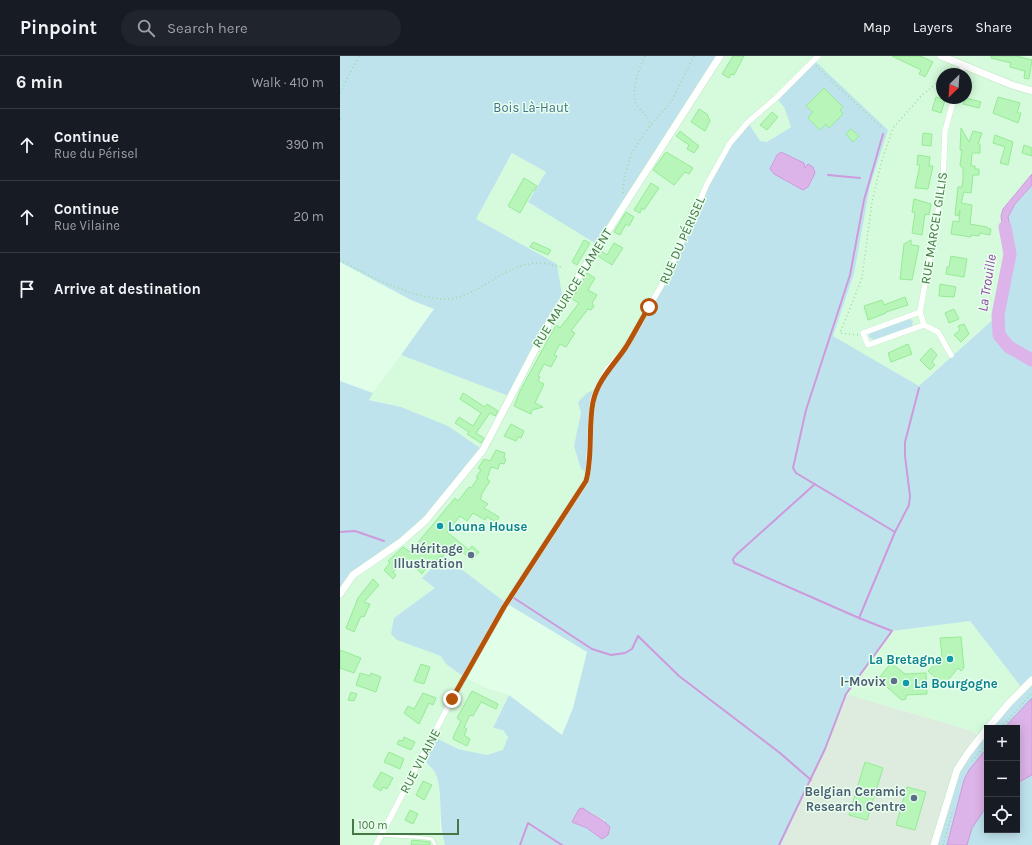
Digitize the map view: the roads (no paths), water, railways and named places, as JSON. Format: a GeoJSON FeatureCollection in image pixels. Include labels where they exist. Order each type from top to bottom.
{"type":"FeatureCollection","features":[{"type":"Feature","properties":{"kind":"street","name":"RUE MAURICE FLAMENT"},"geometry":{"type":"LineString","coordinates":[[340,594],[353,575],[401,542],[426,520],[483,450],[538,342],[720,56]]}},
{"type":"Feature","properties":{"kind":"street","name":"RUE DU PÉRISEL"},"geometry":{"type":"LineString","coordinates":[[464,677],[504,607],[586,481],[589,464],[593,400],[597,389],[606,370],[626,347],[668,274],[707,184],[730,144],[748,122],[776,98],[818,56]]}},
{"type":"Feature","properties":{"kind":"street"},"geometry":{"type":"LineString","coordinates":[[941,56],[963,66],[1032,91]]}},
{"type":"Feature","properties":{"kind":"street","name":"RUE MARCEL GILLIS"},"geometry":{"type":"LineString","coordinates":[[924,325],[920,312],[943,183],[945,131],[952,104]]}},
{"type":"Feature","properties":{"kind":"street"},"geometry":{"type":"LineString","coordinates":[[920,312],[863,333],[868,345],[924,325],[938,332],[951,355]]}},
{"type":"Feature","properties":{"kind":"street","name":"RUE VILAINE"},"geometry":{"type":"LineString","coordinates":[[376,845],[464,677]]}},
{"type":"Feature","properties":{"kind":"street"},"geometry":{"type":"LineString","coordinates":[[991,725],[1009,703],[1032,680]]}},
{"type":"Feature","properties":{"kind":"street"},"geometry":{"type":"LineString","coordinates":[[934,845],[957,770],[968,753],[984,734]]}},
{"type":"Feature","properties":{"kind":"lane"},"geometry":{"type":"LineString","coordinates":[[382,835],[407,838],[412,836],[432,839],[435,845]]}},
{"type":"Feature","properties":{"kind":"waterway"},"geometry":{"type":"LineString","coordinates":[[883,134],[864,200],[850,275],[806,410],[793,468],[796,473],[895,532]]}},
{"type":"Feature","properties":{"kind":"waterway"},"geometry":{"type":"LineString","coordinates":[[828,175],[860,178]]}},
{"type":"Feature","properties":{"kind":"waterway","name":"La Trouille"},"geometry":{"type":"LineString","coordinates":[[1005,227],[1010,254],[998,315],[999,335],[1009,347],[1032,360]]}},
{"type":"Feature","properties":{"kind":"waterway"},"geometry":{"type":"LineString","coordinates":[[779,845],[825,749],[846,694],[892,631],[859,618],[895,532],[909,505],[910,496],[905,456],[905,442],[919,388]]}},
{"type":"Feature","properties":{"kind":"waterway"},"geometry":{"type":"LineString","coordinates":[[815,484],[737,554],[733,559],[734,563],[859,618]]}},
{"type":"Feature","properties":{"kind":"waterway"},"geometry":{"type":"LineString","coordinates":[[340,532],[355,531],[384,541]]}},
{"type":"Feature","properties":{"kind":"waterway"},"geometry":{"type":"LineString","coordinates":[[514,598],[592,649],[611,655],[625,653],[632,649],[638,636],[679,676],[780,753],[811,780]]}},
{"type":"Feature","properties":{"kind":"waterway"},"geometry":{"type":"LineString","coordinates":[[520,845],[528,823],[562,845]]}},
{"type":"Feature","properties":{"kind":"place","name":"Louna House"},"geometry":{"type":"Point","coordinates":[440,526]}},
{"type":"Feature","properties":{"kind":"place","name":"Héritage Illustration"},"geometry":{"type":"Point","coordinates":[471,555]}},
{"type":"Feature","properties":{"kind":"place","name":"La Bretagne"},"geometry":{"type":"Point","coordinates":[950,659]}},
{"type":"Feature","properties":{"kind":"place","name":"I-Movix"},"geometry":{"type":"Point","coordinates":[894,681]}},
{"type":"Feature","properties":{"kind":"place","name":"La Bourgogne"},"geometry":{"type":"Point","coordinates":[906,683]}},
{"type":"Feature","properties":{"kind":"place","name":"Belgian Ceramic Research Centre"},"geometry":{"type":"Point","coordinates":[914,798]}},
{"type":"Feature","properties":{"kind":"park label","name":"Bois Là-Haut"},"geometry":{"type":"Point","coordinates":[531,107]}}]}
